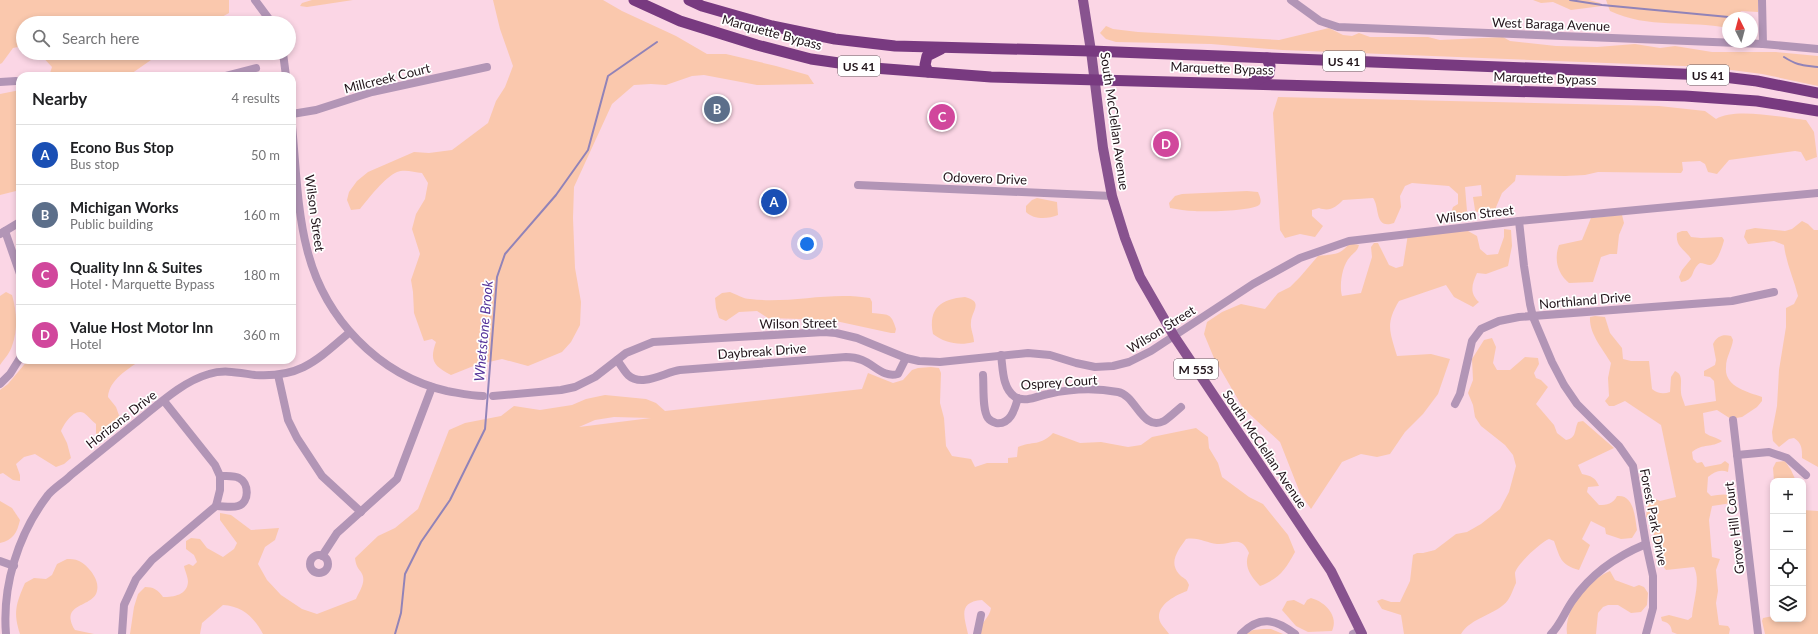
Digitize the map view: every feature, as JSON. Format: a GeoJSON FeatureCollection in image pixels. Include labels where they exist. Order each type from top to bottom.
{"type":"FeatureCollection","features":[{"type":"Feature","properties":{"kind":"highway","name":"Marquette Bypass"},"geometry":{"type":"LineString","coordinates":[[634,0],[680,21],[758,45],[811,59],[874,68],[991,76],[1685,96],[1757,101],[1818,111]]}},
{"type":"Feature","properties":{"kind":"highway","name":"Marquette Bypass"},"geometry":{"type":"LineString","coordinates":[[689,0],[702,6],[772,26],[835,39],[895,46],[1091,51],[1707,75],[1757,81],[1818,93]]}},
{"type":"Feature","properties":{"kind":"highway"},"geometry":{"type":"LineString","coordinates":[[928,72],[925,65],[927,56],[932,52],[947,48]]}},
{"type":"Feature","properties":{"kind":"highway"},"geometry":{"type":"LineString","coordinates":[[1251,83],[1269,74],[1270,66],[1267,58]]}},
{"type":"Feature","properties":{"kind":"main road","name":"South McClellan Avenue"},"geometry":{"type":"LineString","coordinates":[[1083,0],[1095,79],[1103,148],[1112,196],[1125,238],[1140,277],[1174,336],[1331,571],[1358,633]]}},
{"type":"Feature","properties":{"kind":"street"},"geometry":{"type":"LineString","coordinates":[[255,0],[267,16]]}},
{"type":"Feature","properties":{"kind":"street","name":"West Baraga Avenue"},"geometry":{"type":"LineString","coordinates":[[1291,0],[1320,21],[1338,27],[1763,44],[1818,49]]}},
{"type":"Feature","properties":{"kind":"street"},"geometry":{"type":"LineString","coordinates":[[1762,0],[1763,44]]}},
{"type":"Feature","properties":{"kind":"street"},"geometry":{"type":"LineString","coordinates":[[284,60],[285,72]]}},
{"type":"Feature","properties":{"kind":"street","name":"Millcreek Court"},"geometry":{"type":"LineString","coordinates":[[296,113],[316,110],[372,92],[487,67]]}},
{"type":"Feature","properties":{"kind":"street"},"geometry":{"type":"LineString","coordinates":[[244,72],[256,68]]}},
{"type":"Feature","properties":{"kind":"street"},"geometry":{"type":"LineString","coordinates":[[0,82],[16,81]]}},
{"type":"Feature","properties":{"kind":"street","name":"Wilson Street"},"geometry":{"type":"LineString","coordinates":[[296,166],[301,217],[307,250],[321,287],[334,311],[350,332],[370,352],[387,365],[408,377],[432,387],[458,393],[483,396]]}},
{"type":"Feature","properties":{"kind":"street","name":"Odovero Drive"},"geometry":{"type":"LineString","coordinates":[[858,186],[1112,196]]}},
{"type":"Feature","properties":{"kind":"street","name":"Wilson Street"},"geometry":{"type":"LineString","coordinates":[[493,396],[554,391],[575,387],[595,377],[636,348],[653,342],[824,332],[836,332],[857,338],[906,358],[919,361],[940,362],[1028,353],[1050,355],[1076,364],[1095,367],[1113,366],[1129,362],[1151,351],[1253,284],[1300,258],[1349,241],[1519,221],[1818,193]]}},
{"type":"Feature","properties":{"kind":"street","name":"Forest Park Drive"},"geometry":{"type":"LineString","coordinates":[[1519,221],[1524,266],[1533,316],[1552,362],[1564,385],[1591,419],[1619,446],[1633,466],[1653,576],[1653,608],[1646,634]]}},
{"type":"Feature","properties":{"kind":"street"},"geometry":{"type":"LineString","coordinates":[[16,224],[2,232],[16,265]]}},
{"type":"Feature","properties":{"kind":"street","name":"Northland Drive"},"geometry":{"type":"LineString","coordinates":[[1455,404],[1460,394],[1472,342],[1478,331],[1499,321],[1519,317],[1604,309],[1732,301],[1774,292]]}},
{"type":"Feature","properties":{"kind":"street","name":"Horizons Drive"},"geometry":{"type":"LineString","coordinates":[[6,634],[6,596],[22,536],[48,494],[164,401],[198,378],[211,373],[227,372],[278,375],[286,374],[315,362],[350,332]]}},
{"type":"Feature","properties":{"kind":"street","name":"Osprey Court"},"geometry":{"type":"LineString","coordinates":[[1001,355],[1006,384],[1015,397],[1018,398],[1035,398],[1058,392],[1092,390],[1120,392],[1127,396],[1142,416],[1149,421],[1156,423],[1163,421],[1181,407]]}},
{"type":"Feature","properties":{"kind":"street","name":"Daybreak Drive"},"geometry":{"type":"LineString","coordinates":[[617,360],[628,375],[638,380],[645,381],[669,371],[846,357],[863,360],[891,376],[898,374],[906,358]]}},
{"type":"Feature","properties":{"kind":"street"},"geometry":{"type":"LineString","coordinates":[[0,384],[10,374],[16,364]]}},
{"type":"Feature","properties":{"kind":"street"},"geometry":{"type":"LineString","coordinates":[[278,375],[288,420],[297,438],[322,476],[361,512]]}},
{"type":"Feature","properties":{"kind":"street"},"geometry":{"type":"LineString","coordinates":[[983,376],[986,411],[988,419],[992,422],[999,423],[1011,417],[1015,411],[1018,398]]}},
{"type":"Feature","properties":{"kind":"street"},"geometry":{"type":"LineString","coordinates":[[322,556],[337,534],[397,479],[432,387]]}},
{"type":"Feature","properties":{"kind":"street"},"geometry":{"type":"LineString","coordinates":[[122,634],[124,606],[136,579],[152,560],[216,506],[220,490],[220,476],[215,465],[164,401]]}},
{"type":"Feature","properties":{"kind":"street","name":"Grove Hill Court"},"geometry":{"type":"LineString","coordinates":[[1733,420],[1758,634]]}},
{"type":"Feature","properties":{"kind":"street"},"geometry":{"type":"LineString","coordinates":[[1737,455],[1769,452],[1787,458],[1806,475]]}},
{"type":"Feature","properties":{"kind":"street"},"geometry":{"type":"LineString","coordinates":[[216,506],[238,506],[244,502],[246,496],[247,488],[244,481],[238,477],[220,476]]}},
{"type":"Feature","properties":{"kind":"street"},"geometry":{"type":"LineString","coordinates":[[1551,634],[1564,618],[1572,601],[1595,575],[1608,564],[1646,544]]}},
{"type":"Feature","properties":{"kind":"street"},"geometry":{"type":"LineString","coordinates":[[0,561],[14,566]]}},
{"type":"Feature","properties":{"kind":"street"},"geometry":{"type":"LineString","coordinates":[[977,634],[981,615]]}},
{"type":"Feature","properties":{"kind":"street"},"geometry":{"type":"LineString","coordinates":[[1241,634],[1255,623],[1263,621],[1284,626],[1295,634]]}},
{"type":"Feature","properties":{"kind":"shaded area"},"geometry":{"type":"Polygon","coordinates":[[[0,0],[229,0],[229,13],[224,16],[16,16],[16,47],[13,48],[0,64],[0,0]]]}},
{"type":"Feature","properties":{"kind":"shaded area"},"geometry":{"type":"Polygon","coordinates":[[[312,0],[353,0],[307,7],[300,6],[302,3],[312,0]]]}},
{"type":"Feature","properties":{"kind":"shaded area"},"geometry":{"type":"Polygon","coordinates":[[[493,0],[603,0],[622,11],[676,36],[707,54],[726,54],[776,66],[808,75],[814,84],[757,85],[704,75],[692,76],[666,85],[634,85],[612,104],[574,187],[573,218],[575,268],[581,302],[580,325],[571,342],[562,352],[528,366],[502,359],[476,365],[451,375],[440,369],[434,362],[433,354],[436,342],[432,339],[424,341],[414,313],[411,280],[420,254],[412,229],[416,214],[425,199],[428,183],[422,173],[400,171],[382,183],[360,209],[351,210],[347,200],[349,192],[357,181],[368,172],[414,152],[429,153],[452,150],[488,123],[496,101],[505,87],[513,66],[500,29],[493,0]]]}},
{"type":"Feature","properties":{"kind":"shaded area"},"geometry":{"type":"Polygon","coordinates":[[[1533,0],[1589,0],[1600,3],[1602,6],[1571,10],[1553,2],[1541,3],[1533,0]]]}},
{"type":"Feature","properties":{"kind":"shaded area"},"geometry":{"type":"Polygon","coordinates":[[[1606,0],[1758,0],[1758,12],[1722,12],[1722,27],[1639,20],[1624,17],[1610,11],[1606,0]]]}},
{"type":"Feature","properties":{"kind":"shaded area"},"geometry":{"type":"Polygon","coordinates":[[[1106,26],[1113,29],[1138,32],[1279,40],[1329,28],[1343,35],[1352,36],[1359,33],[1370,37],[1428,37],[1440,40],[1503,37],[1510,41],[1556,46],[1597,47],[1635,44],[1660,48],[1675,46],[1712,52],[1776,52],[1818,56],[1818,86],[1762,74],[1708,67],[1282,50],[1211,44],[1116,42],[1106,39],[1100,33],[1106,26]]]}},
{"type":"Feature","properties":{"kind":"shaded area"},"geometry":{"type":"Polygon","coordinates":[[[46,60],[151,60],[134,72],[50,72],[52,67],[46,60]]]}},
{"type":"Feature","properties":{"kind":"shaded area"},"geometry":{"type":"Polygon","coordinates":[[[16,91],[16,191],[0,195],[0,94],[16,91]]]}},
{"type":"Feature","properties":{"kind":"shaded area"},"geometry":{"type":"Polygon","coordinates":[[[1278,97],[1659,106],[1705,111],[1716,119],[1735,114],[1760,114],[1806,120],[1814,132],[1817,157],[1806,161],[1801,152],[1795,151],[1729,160],[1717,174],[1708,172],[1705,164],[1700,161],[1682,162],[1683,170],[1681,173],[1598,172],[1585,175],[1565,176],[1516,175],[1515,181],[1502,193],[1494,212],[1477,212],[1475,210],[1473,197],[1482,196],[1481,185],[1465,187],[1467,211],[1460,216],[1455,216],[1452,210],[1453,207],[1458,204],[1458,194],[1449,186],[1412,183],[1405,186],[1400,196],[1401,207],[1394,223],[1388,224],[1380,221],[1373,198],[1343,200],[1335,207],[1330,209],[1319,208],[1312,210],[1312,216],[1323,226],[1315,237],[1300,234],[1285,238],[1280,230],[1273,113],[1278,97]]]}},
{"type":"Feature","properties":{"kind":"shaded area"},"geometry":{"type":"Polygon","coordinates":[[[1247,191],[1258,192],[1261,199],[1260,204],[1240,210],[1188,211],[1170,208],[1169,203],[1175,196],[1182,194],[1247,191]]]}},
{"type":"Feature","properties":{"kind":"shaded area"},"geometry":{"type":"Polygon","coordinates":[[[1037,198],[1057,202],[1058,215],[1037,218],[1029,215],[1026,212],[1026,206],[1032,200],[1037,198]]]}},
{"type":"Feature","properties":{"kind":"shaded area"},"geometry":{"type":"Polygon","coordinates":[[[1622,215],[1624,223],[1619,235],[1617,254],[1610,254],[1601,257],[1593,282],[1569,283],[1559,270],[1557,255],[1559,245],[1582,240],[1591,218],[1622,215]]]}},
{"type":"Feature","properties":{"kind":"shaded area"},"geometry":{"type":"Polygon","coordinates":[[[1802,221],[1814,230],[1818,230],[1818,467],[1802,458],[1801,446],[1794,438],[1789,439],[1779,447],[1773,441],[1772,432],[1777,406],[1779,370],[1786,327],[1786,308],[1794,304],[1798,296],[1786,258],[1784,245],[1774,241],[1748,244],[1744,237],[1746,230],[1755,228],[1785,231],[1792,229],[1802,221]]]}},
{"type":"Feature","properties":{"kind":"shaded area"},"geometry":{"type":"Polygon","coordinates":[[[1504,229],[1511,230],[1512,246],[1508,266],[1486,274],[1477,273],[1472,288],[1476,299],[1479,302],[1473,307],[1454,297],[1446,285],[1399,301],[1390,322],[1392,341],[1397,356],[1431,354],[1450,359],[1438,394],[1423,414],[1405,432],[1390,454],[1377,457],[1361,454],[1342,462],[1311,509],[1300,493],[1280,442],[1243,408],[1214,358],[1204,334],[1207,322],[1222,312],[1241,304],[1265,309],[1278,293],[1290,287],[1300,277],[1318,256],[1338,253],[1352,244],[1359,245],[1347,261],[1343,270],[1341,281],[1342,296],[1361,293],[1372,257],[1371,247],[1374,243],[1378,243],[1389,265],[1396,268],[1403,266],[1408,234],[1468,231],[1477,236],[1480,249],[1487,255],[1498,254],[1504,237],[1504,229]]]}},
{"type":"Feature","properties":{"kind":"shaded area"},"geometry":{"type":"Polygon","coordinates":[[[1687,231],[1691,237],[1722,237],[1724,240],[1721,251],[1715,262],[1710,265],[1700,263],[1689,279],[1681,282],[1679,277],[1682,270],[1691,259],[1681,248],[1678,242],[1677,233],[1687,231]]]}},
{"type":"Feature","properties":{"kind":"shaded area"},"geometry":{"type":"Polygon","coordinates":[[[6,292],[12,295],[16,314],[16,327],[11,349],[0,365],[0,296],[6,292]]]}},
{"type":"Feature","properties":{"kind":"shaded area"},"geometry":{"type":"Polygon","coordinates":[[[730,292],[747,299],[765,300],[840,296],[870,298],[872,302],[872,313],[888,315],[896,329],[895,333],[891,333],[831,320],[768,318],[757,311],[739,312],[726,321],[719,318],[715,298],[722,293],[730,292]]]}},
{"type":"Feature","properties":{"kind":"shaded area"},"geometry":{"type":"Polygon","coordinates":[[[965,297],[971,299],[976,304],[971,325],[974,342],[963,344],[952,343],[942,340],[933,334],[933,318],[938,306],[949,300],[965,297]]]}},
{"type":"Feature","properties":{"kind":"shaded area"},"geometry":{"type":"Polygon","coordinates":[[[1590,317],[1605,317],[1610,333],[1622,348],[1623,359],[1631,361],[1649,361],[1652,389],[1656,392],[1670,392],[1671,377],[1675,371],[1681,377],[1681,394],[1685,406],[1716,401],[1714,381],[1710,377],[1704,376],[1704,371],[1715,365],[1716,360],[1713,344],[1718,337],[1725,335],[1731,336],[1733,340],[1726,363],[1726,374],[1738,388],[1762,397],[1762,401],[1757,407],[1742,417],[1731,419],[1717,410],[1703,413],[1705,433],[1722,441],[1700,447],[1692,452],[1693,459],[1697,463],[1702,462],[1705,467],[1721,464],[1725,461],[1729,464],[1728,472],[1717,472],[1708,477],[1707,492],[1711,496],[1730,495],[1735,499],[1732,503],[1712,506],[1709,520],[1712,557],[1720,559],[1716,570],[1718,591],[1716,603],[1719,625],[1728,626],[1730,629],[1729,634],[1677,634],[1672,632],[1670,626],[1662,621],[1661,617],[1669,615],[1688,620],[1692,617],[1697,585],[1696,573],[1694,567],[1666,570],[1657,553],[1654,543],[1654,534],[1657,522],[1646,517],[1648,501],[1651,497],[1660,501],[1676,497],[1661,425],[1625,401],[1614,406],[1609,406],[1605,401],[1609,396],[1608,378],[1611,363],[1594,335],[1590,323],[1590,317]]]}},
{"type":"Feature","properties":{"kind":"shaded area"},"geometry":{"type":"Polygon","coordinates":[[[1492,338],[1496,347],[1493,363],[1497,370],[1510,370],[1525,357],[1538,358],[1539,364],[1534,373],[1536,378],[1541,380],[1548,387],[1536,404],[1554,425],[1557,433],[1566,440],[1570,439],[1574,436],[1578,422],[1583,421],[1614,448],[1578,465],[1582,474],[1592,477],[1599,486],[1588,487],[1587,492],[1599,505],[1610,504],[1617,496],[1623,496],[1630,502],[1633,507],[1637,530],[1632,538],[1621,539],[1606,534],[1605,528],[1591,521],[1582,539],[1590,545],[1579,570],[1564,563],[1554,541],[1549,539],[1541,544],[1520,564],[1515,573],[1516,583],[1508,600],[1497,609],[1465,628],[1461,634],[1404,634],[1401,615],[1382,609],[1377,601],[1382,599],[1391,602],[1400,602],[1410,581],[1413,555],[1435,550],[1456,534],[1467,532],[1481,524],[1500,509],[1509,492],[1516,466],[1513,455],[1505,445],[1481,426],[1475,417],[1473,405],[1468,393],[1473,380],[1472,359],[1484,340],[1492,338]]]}},
{"type":"Feature","properties":{"kind":"shaded area"},"geometry":{"type":"Polygon","coordinates":[[[25,364],[135,364],[115,380],[109,391],[108,397],[116,407],[120,418],[100,438],[96,436],[96,424],[84,413],[80,412],[73,415],[61,431],[67,443],[71,458],[64,464],[56,467],[35,454],[24,457],[16,464],[20,475],[20,481],[13,480],[3,473],[0,474],[0,390],[8,384],[25,364]]]}},
{"type":"Feature","properties":{"kind":"shaded area"},"geometry":{"type":"Polygon","coordinates":[[[918,368],[939,368],[941,373],[940,403],[944,418],[946,446],[952,456],[971,459],[975,467],[987,463],[1008,463],[1008,458],[1017,457],[1018,447],[1040,442],[1053,433],[1080,443],[1101,442],[1128,447],[1141,445],[1152,437],[1196,428],[1208,437],[1209,448],[1218,463],[1222,477],[1249,497],[1263,504],[1288,535],[1295,552],[1281,573],[1272,580],[1260,586],[1247,567],[1247,558],[1249,553],[1243,544],[1235,542],[1217,544],[1199,539],[1186,539],[1180,547],[1174,565],[1179,574],[1188,582],[1189,585],[1187,591],[1168,601],[1161,608],[1159,613],[1161,623],[1169,634],[979,634],[979,630],[989,615],[991,608],[982,600],[974,601],[969,604],[964,611],[968,634],[263,634],[256,622],[242,610],[223,605],[202,623],[200,634],[130,634],[134,607],[138,594],[145,587],[156,589],[163,597],[175,596],[185,590],[188,578],[184,566],[189,564],[193,566],[197,562],[194,555],[186,549],[186,541],[191,538],[200,539],[207,548],[223,557],[234,549],[237,543],[220,520],[220,513],[231,515],[251,530],[279,528],[275,540],[265,547],[258,564],[267,580],[281,595],[302,609],[317,614],[356,599],[362,586],[363,575],[357,566],[355,558],[378,536],[395,528],[418,509],[449,430],[465,423],[501,416],[514,406],[540,410],[572,405],[586,399],[605,395],[646,399],[656,403],[665,411],[862,389],[868,373],[893,383],[903,380],[912,370],[918,368]],[[614,417],[595,420],[579,427],[651,418],[614,417]]]}},
{"type":"Feature","properties":{"kind":"shaded area"},"geometry":{"type":"Polygon","coordinates":[[[1785,461],[1795,478],[1774,478],[1773,468],[1776,462],[1785,461]]]}},
{"type":"Feature","properties":{"kind":"shaded area"},"geometry":{"type":"Polygon","coordinates":[[[0,501],[12,508],[20,520],[14,535],[8,540],[0,543],[0,501]]]}},
{"type":"Feature","properties":{"kind":"shaded area"},"geometry":{"type":"Polygon","coordinates":[[[1806,510],[1818,511],[1818,634],[1765,634],[1762,621],[1763,618],[1770,617],[1770,622],[1806,622],[1806,510]]]}},
{"type":"Feature","properties":{"kind":"shaded area"},"geometry":{"type":"Polygon","coordinates":[[[67,559],[76,560],[83,563],[94,575],[96,580],[96,594],[73,611],[71,615],[71,622],[75,630],[94,634],[20,634],[16,608],[25,583],[34,578],[46,579],[52,575],[57,564],[67,559]]]}},
{"type":"Feature","properties":{"kind":"shaded area"},"geometry":{"type":"Polygon","coordinates":[[[1610,571],[1615,580],[1634,587],[1639,585],[1644,587],[1648,593],[1647,605],[1641,612],[1631,613],[1618,605],[1608,605],[1603,607],[1598,613],[1596,634],[1567,634],[1569,615],[1579,596],[1593,581],[1610,571]]]}},
{"type":"Feature","properties":{"kind":"shaded area"},"geometry":{"type":"Polygon","coordinates":[[[1311,598],[1322,603],[1330,611],[1334,620],[1332,631],[1308,632],[1296,626],[1282,610],[1287,601],[1294,600],[1304,605],[1307,600],[1311,598]]]}},
{"type":"Feature","properties":{"kind":"shaded area"},"geometry":{"type":"Polygon","coordinates":[[[1271,629],[1283,634],[1246,634],[1253,630],[1271,629]]]}},
{"type":"Feature","properties":{"kind":"waterway","name":"Whetstone Brook"},"geometry":{"type":"LineString","coordinates":[[1570,0],[1602,5],[1722,16]]}},
{"type":"Feature","properties":{"kind":"waterway","name":"Whetstone Brook"},"geometry":{"type":"LineString","coordinates":[[395,634],[401,613],[405,574],[421,542],[450,500],[485,429],[497,277],[505,254],[556,195],[588,150],[608,76],[657,42]]}},
{"type":"Feature","properties":{"kind":"waterway","name":"Whetstone Brook"},"geometry":{"type":"LineString","coordinates":[[1784,57],[1797,64],[1818,67]]}},
{"type":"Feature","properties":{"kind":"place","name":"Michigan Works"},"geometry":{"type":"Point","coordinates":[717,109]}},
{"type":"Feature","properties":{"kind":"place","name":"Quality Inn & Suites"},"geometry":{"type":"Point","coordinates":[942,117]}},
{"type":"Feature","properties":{"kind":"place","name":"Value Host Motor Inn"},"geometry":{"type":"Point","coordinates":[1166,144]}},
{"type":"Feature","properties":{"kind":"place","name":"Econo Bus Stop"},"geometry":{"type":"Point","coordinates":[774,202]}}]}
